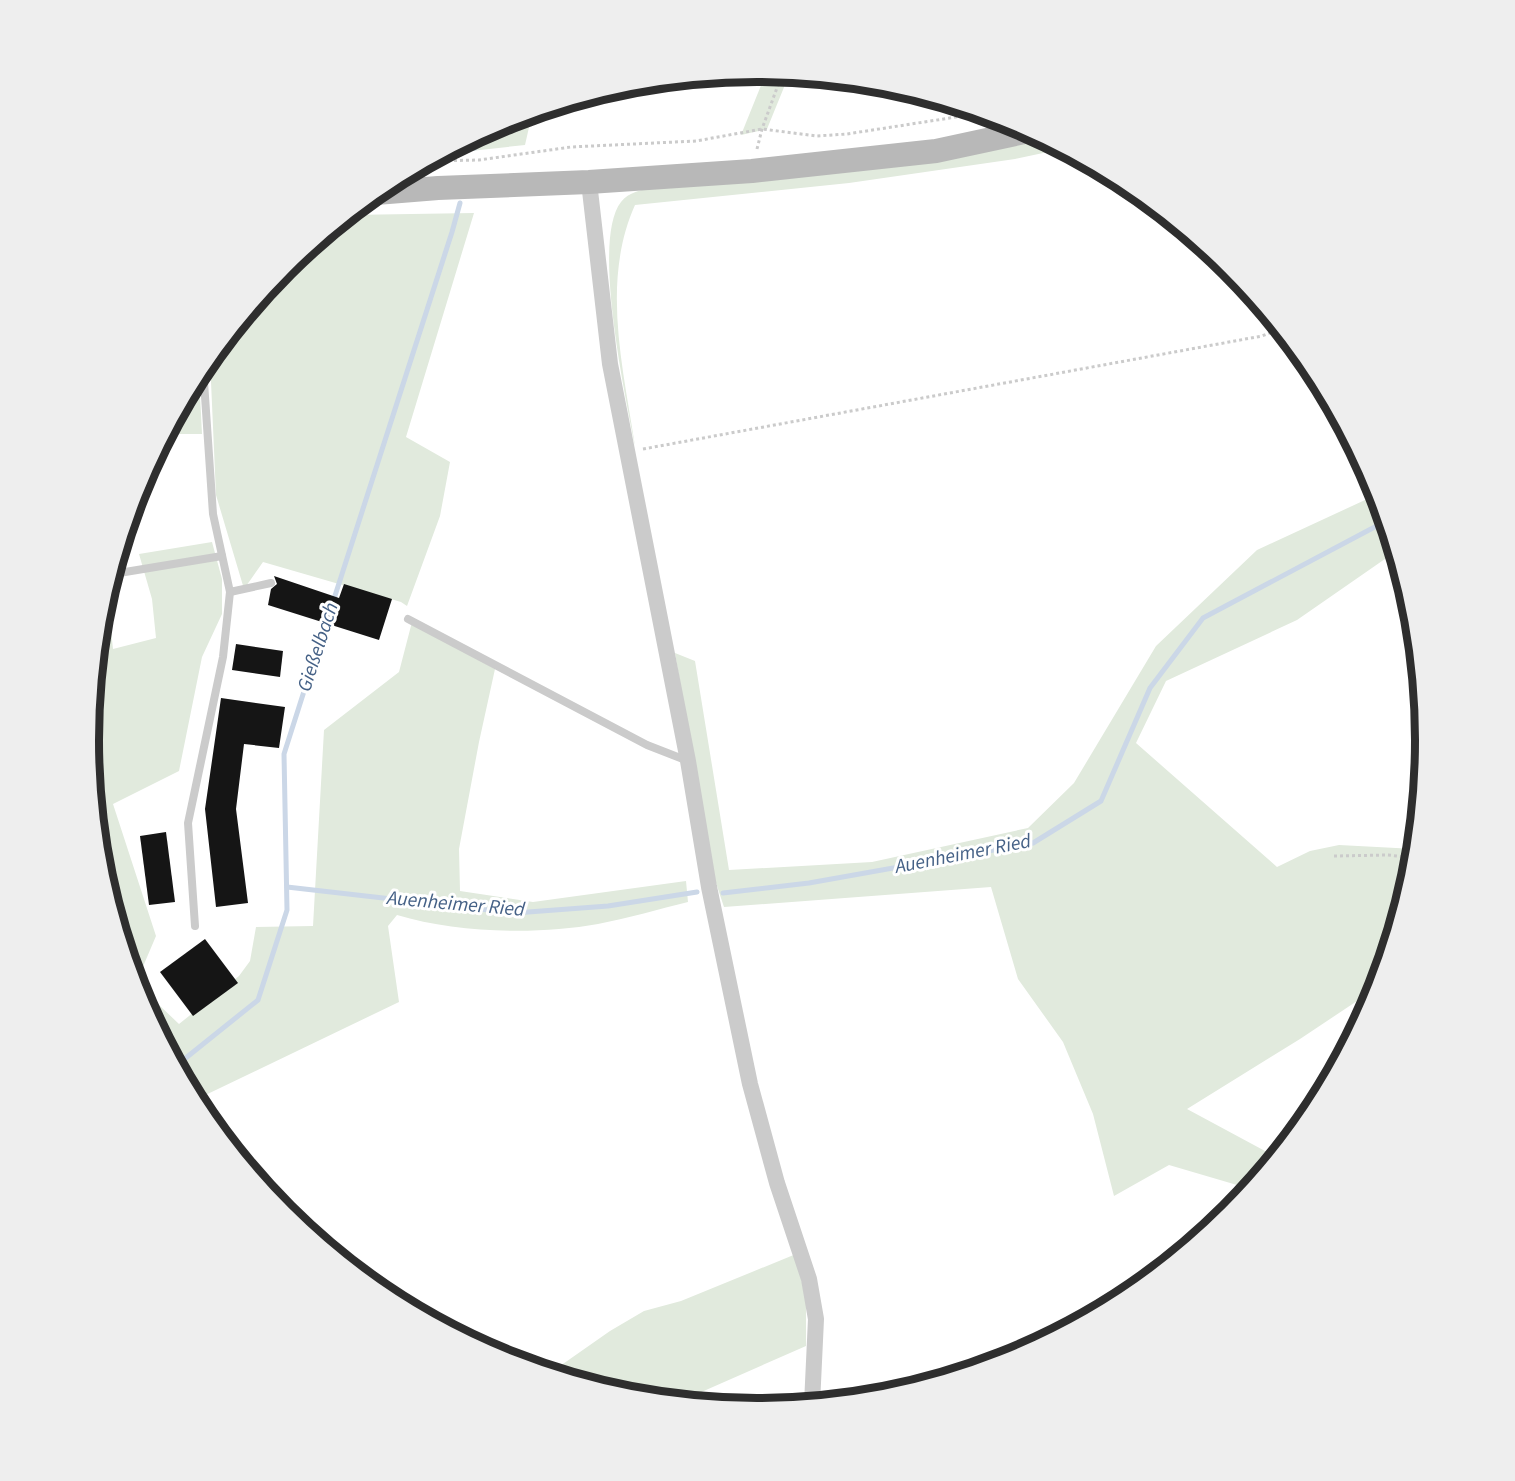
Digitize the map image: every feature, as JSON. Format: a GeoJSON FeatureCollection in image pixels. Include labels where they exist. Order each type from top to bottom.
{"type":"FeatureCollection","features":[{"type":"Feature","properties":{"kind":"main road"},"geometry":{"type":"LineString","coordinates":[[394,192],[752,171],[936,151],[1013,135]]}},
{"type":"Feature","properties":{"kind":"street"},"geometry":{"type":"LineString","coordinates":[[589,182],[610,364],[688,761],[709,887],[750,1084],[777,1183],[809,1279],[816,1319],[812,1396]]}},
{"type":"Feature","properties":{"kind":"lane"},"geometry":{"type":"LineString","coordinates":[[195,926],[188,823],[223,657],[230,592],[213,514],[204,385]]}},
{"type":"Feature","properties":{"kind":"lane"},"geometry":{"type":"LineString","coordinates":[[121,573],[222,555]]}},
{"type":"Feature","properties":{"kind":"lane"},"geometry":{"type":"LineString","coordinates":[[230,592],[271,583]]}},
{"type":"Feature","properties":{"kind":"lane"},"geometry":{"type":"LineString","coordinates":[[408,619],[647,746],[688,761]]}},
{"type":"Feature","properties":{"kind":"path"},"geometry":{"type":"LineString","coordinates":[[762,129],[779,83]]}},
{"type":"Feature","properties":{"kind":"path"},"geometry":{"type":"LineString","coordinates":[[446,161],[479,160],[571,147],[696,141],[762,129],[817,136],[848,134],[965,116]]}},
{"type":"Feature","properties":{"kind":"path"},"geometry":{"type":"LineString","coordinates":[[628,452],[1262,336],[1273,332]]}},
{"type":"Feature","properties":{"kind":"path"},"geometry":{"type":"LineString","coordinates":[[1334,856],[1405,857]]}},
{"type":"Feature","properties":{"kind":"shaded area"},"geometry":{"type":"Polygon","coordinates":[[[762,82],[786,83],[767,129],[741,135],[762,82]]]}},
{"type":"Feature","properties":{"kind":"shaded area"},"geometry":{"type":"Polygon","coordinates":[[[530,123],[525,145],[463,152],[530,123]]]}},
{"type":"Feature","properties":{"kind":"shaded area"},"geometry":{"type":"Polygon","coordinates":[[[1030,142],[1051,151],[1015,159],[849,183],[635,205],[625,234],[619,264],[617,294],[621,355],[635,446],[613,320],[609,249],[613,221],[621,202],[628,196],[653,187],[996,149],[1030,142]]]}},
{"type":"Feature","properties":{"kind":"shaded area"},"geometry":{"type":"Polygon","coordinates":[[[474,213],[406,437],[450,462],[440,516],[407,606],[401,602],[263,562],[244,589],[216,495],[211,374],[235,340],[292,275],[361,215],[474,213]]]}},
{"type":"Feature","properties":{"kind":"shaded area"},"geometry":{"type":"Polygon","coordinates":[[[200,392],[202,434],[175,434],[200,392]]]}},
{"type":"Feature","properties":{"kind":"shaded area"},"geometry":{"type":"Polygon","coordinates":[[[1369,498],[1389,556],[1297,620],[1166,681],[1136,743],[1277,867],[1310,851],[1339,845],[1406,849],[1403,869],[1381,952],[1363,997],[1187,1109],[1269,1153],[1252,1174],[1240,1187],[1169,1165],[1114,1196],[1093,1114],[1063,1042],[1018,979],[991,887],[724,907],[713,874],[675,653],[695,661],[729,870],[872,862],[1028,828],[1074,783],[1156,646],[1257,550],[1369,498]]]}},
{"type":"Feature","properties":{"kind":"shaded area"},"geometry":{"type":"Polygon","coordinates":[[[212,542],[222,579],[222,614],[202,657],[179,771],[113,804],[156,936],[141,970],[122,911],[105,826],[99,740],[105,655],[110,623],[113,649],[156,638],[152,599],[139,554],[212,542]]]}},
{"type":"Feature","properties":{"kind":"shaded area"},"geometry":{"type":"Polygon","coordinates":[[[412,622],[495,669],[459,849],[460,891],[533,902],[686,881],[688,902],[610,922],[549,930],[471,929],[445,926],[397,915],[388,926],[399,1002],[204,1096],[167,1032],[153,999],[179,1024],[239,976],[250,961],[256,927],[313,926],[324,730],[399,672],[412,622]]]}},
{"type":"Feature","properties":{"kind":"shaded area"},"geometry":{"type":"Polygon","coordinates":[[[796,1254],[806,1302],[806,1346],[694,1395],[629,1386],[558,1367],[610,1331],[644,1311],[681,1301],[796,1254]]]}},
{"type":"Feature","properties":{"kind":"building"},"geometry":{"type":"Polygon","coordinates":[[[274,576],[339,598],[344,584],[392,599],[379,640],[268,605],[271,589],[277,584],[274,576]]]}},
{"type":"Feature","properties":{"kind":"building"},"geometry":{"type":"Polygon","coordinates":[[[236,644],[283,651],[280,677],[232,670],[236,644]]]}},
{"type":"Feature","properties":{"kind":"building"},"geometry":{"type":"Polygon","coordinates":[[[221,698],[285,707],[279,748],[244,744],[236,809],[248,903],[216,907],[205,809],[221,698]]]}},
{"type":"Feature","properties":{"kind":"building"},"geometry":{"type":"Polygon","coordinates":[[[166,832],[175,902],[149,905],[140,836],[166,832]]]}},
{"type":"Feature","properties":{"kind":"building"},"geometry":{"type":"Polygon","coordinates":[[[205,939],[238,983],[193,1016],[160,972],[205,939]]]}},
{"type":"Feature","properties":{"kind":"waterway","name":"Gießelbach"},"geometry":{"type":"LineString","coordinates":[[333,602],[460,203]]}},
{"type":"Feature","properties":{"kind":"waterway","name":"Auenheimer Ried"},"geometry":{"type":"LineString","coordinates":[[723,893],[809,883],[1033,843],[1101,801],[1150,688],[1203,618],[1379,525]]}},
{"type":"Feature","properties":{"kind":"waterway","name":"Gießelbach"},"geometry":{"type":"LineString","coordinates":[[183,1060],[258,1000],[287,910],[284,754],[328,616]]}},
{"type":"Feature","properties":{"kind":"waterway","name":"Auenheimer Ried"},"geometry":{"type":"LineString","coordinates":[[287,887],[515,913],[608,906],[697,892]]}}]}
